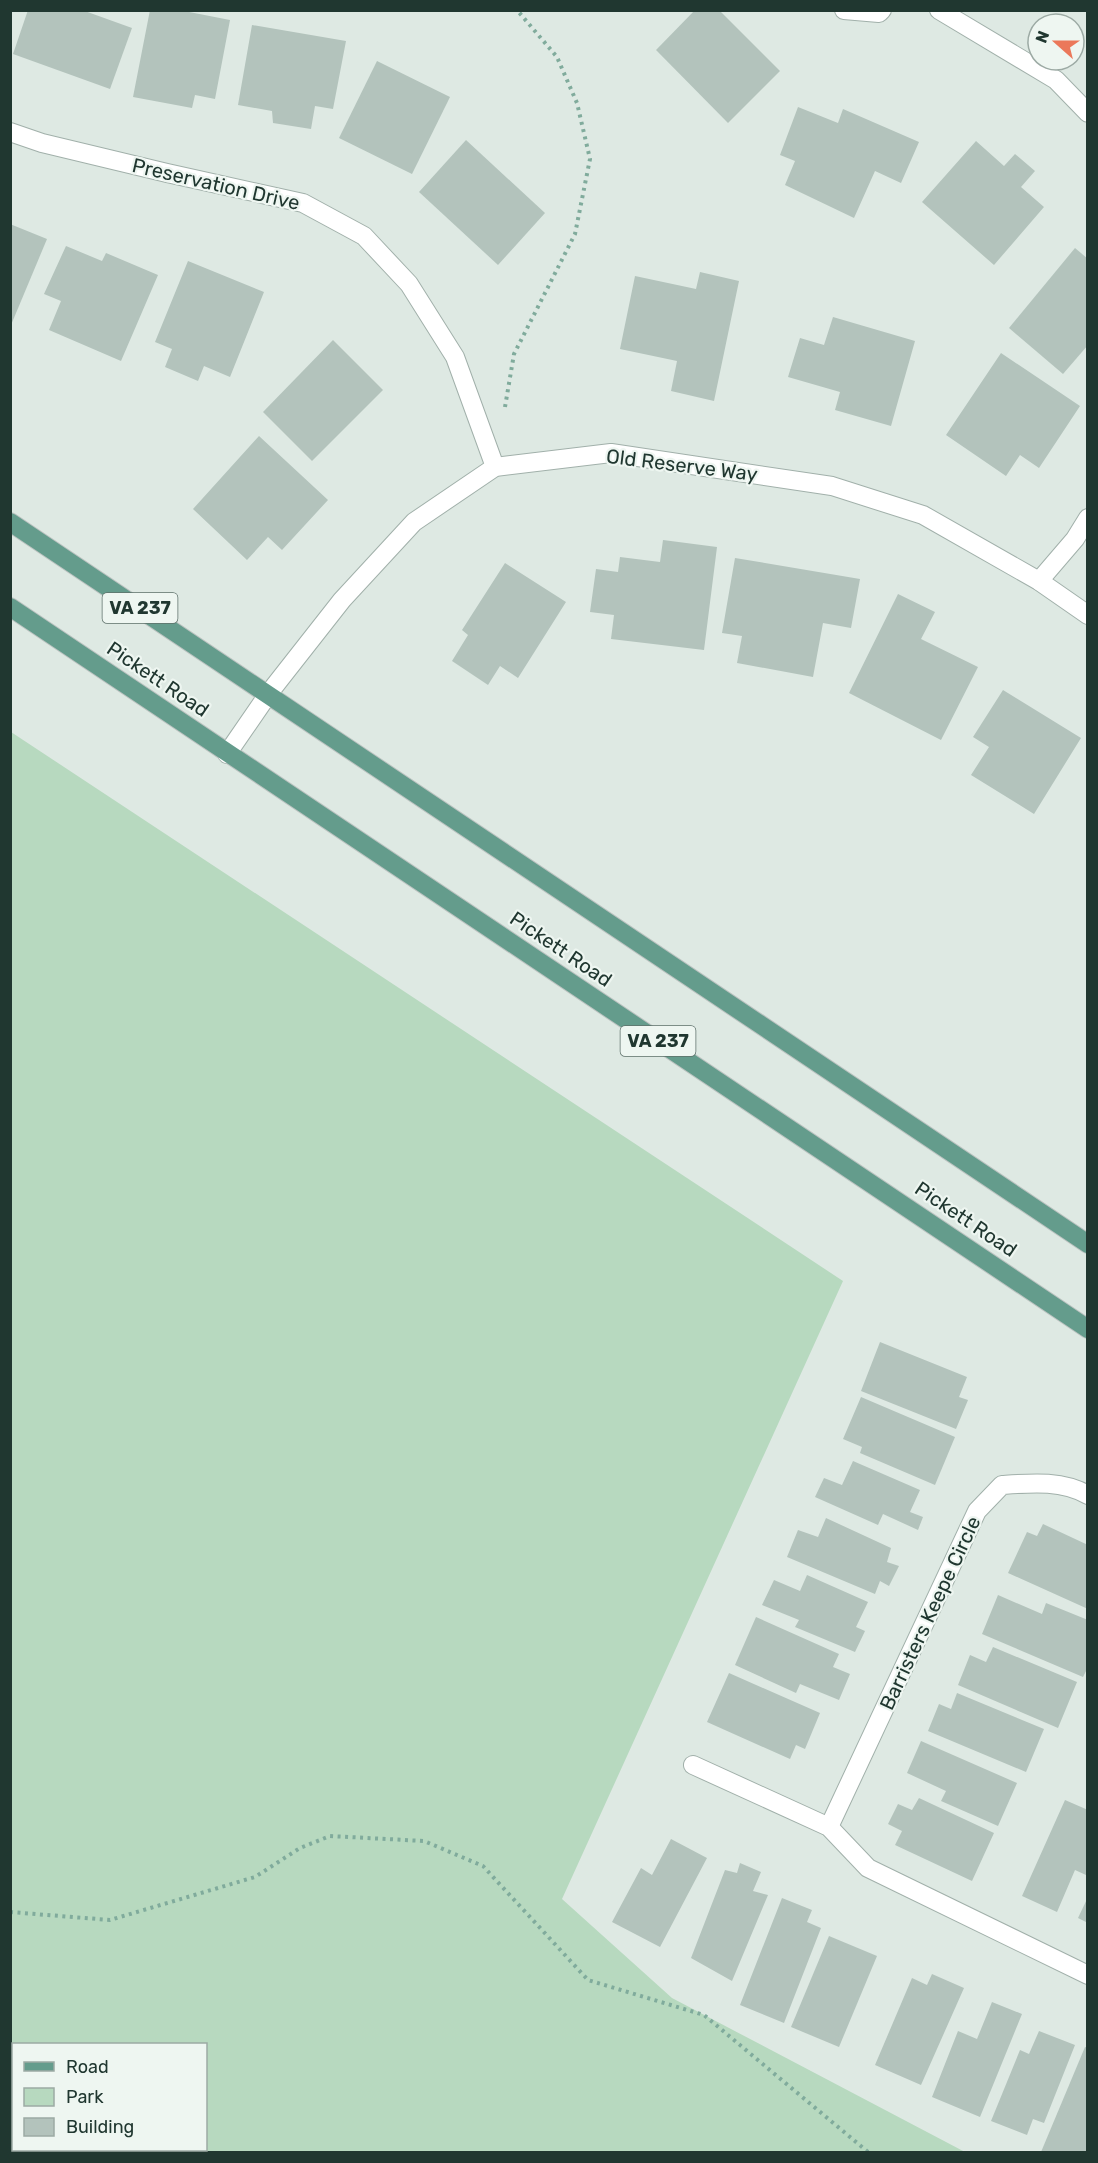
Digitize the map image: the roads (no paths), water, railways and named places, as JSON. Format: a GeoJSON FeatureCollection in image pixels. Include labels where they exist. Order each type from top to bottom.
{"type":"FeatureCollection","features":[{"type":"Feature","properties":{"kind":"main road","name":"VA 237"},"geometry":{"type":"LineString","coordinates":[[10,522],[269,693],[1088,1244]]}},
{"type":"Feature","properties":{"kind":"main road","name":"Pickett Road"},"geometry":{"type":"LineString","coordinates":[[10,607],[1088,1329]]}},
{"type":"Feature","properties":{"kind":"street"},"geometry":{"type":"LineString","coordinates":[[844,10],[879,13],[882,10]]}},
{"type":"Feature","properties":{"kind":"street"},"geometry":{"type":"LineString","coordinates":[[939,10],[1056,80],[1088,113]]}},
{"type":"Feature","properties":{"kind":"street","name":"Preservation Drive"},"geometry":{"type":"LineString","coordinates":[[10,132],[42,143],[156,171],[303,203],[364,236],[409,284],[455,357],[495,467]]}},
{"type":"Feature","properties":{"kind":"street","name":"Old Reserve Way"},"geometry":{"type":"LineString","coordinates":[[227,754],[269,693],[342,600],[414,522],[495,467],[611,453],[832,486],[923,515],[1039,581],[1088,615]]}},
{"type":"Feature","properties":{"kind":"street"},"geometry":{"type":"LineString","coordinates":[[1039,581],[1075,539],[1088,518]]}},
{"type":"Feature","properties":{"kind":"street","name":"Barristers Keepe Circle"},"geometry":{"type":"LineString","coordinates":[[830,1827],[977,1511],[1002,1485],[1037,1483],[1074,1487],[1088,1495]]}},
{"type":"Feature","properties":{"kind":"street"},"geometry":{"type":"LineString","coordinates":[[693,1765],[830,1827],[868,1868],[1088,1975]]}}]}
